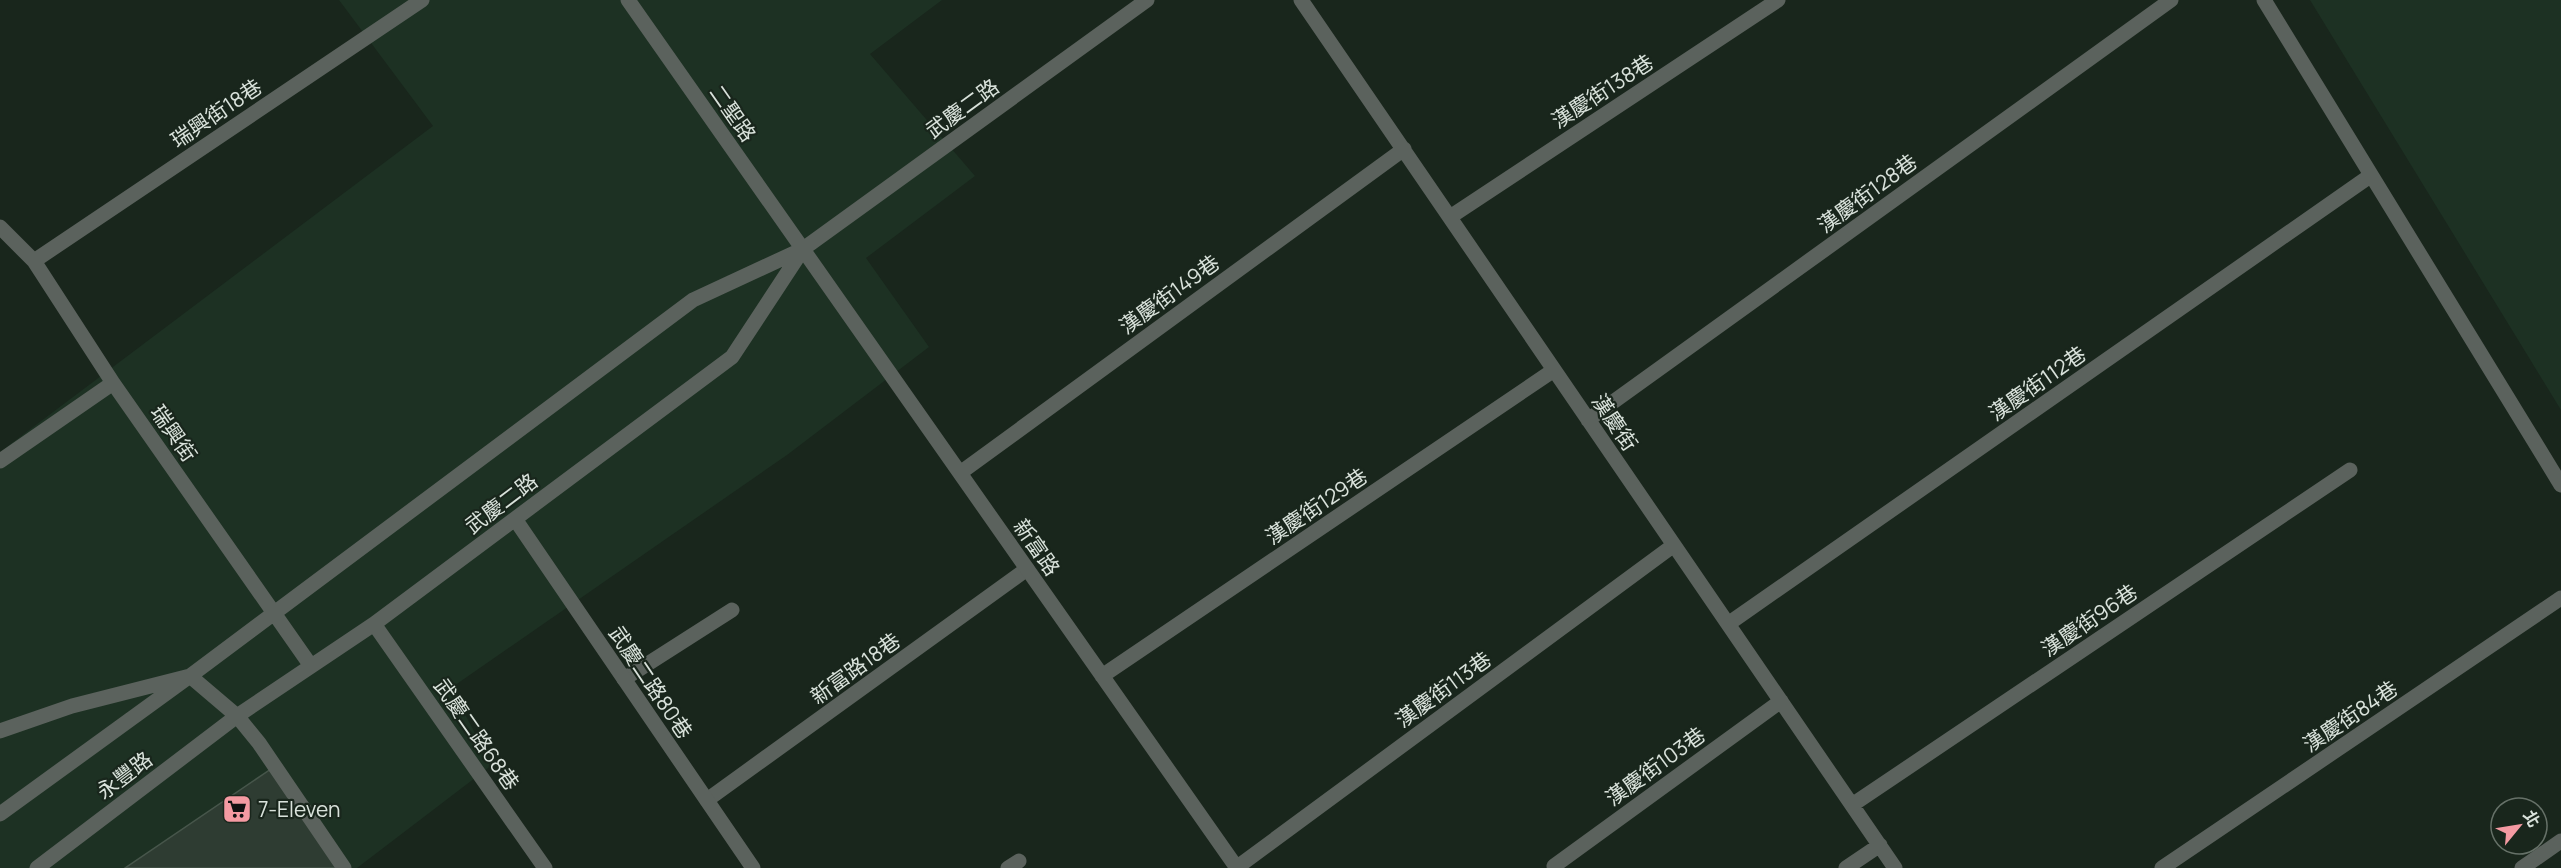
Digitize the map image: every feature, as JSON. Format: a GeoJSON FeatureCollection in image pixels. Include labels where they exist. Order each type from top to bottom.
{"type":"FeatureCollection","features":[{"type":"Feature","properties":{"kind":"street","name":"瑞興街18巷"},"geometry":{"type":"LineString","coordinates":[[34,261],[422,0]]}},
{"type":"Feature","properties":{"kind":"street","name":"二聖路"},"geometry":{"type":"LineString","coordinates":[[628,0],[803,249]]}},
{"type":"Feature","properties":{"kind":"street","name":"武慶二路"},"geometry":{"type":"LineString","coordinates":[[0,730],[72,706],[190,676],[693,300],[803,249],[1147,0]]}},
{"type":"Feature","properties":{"kind":"street","name":"漢慶街"},"geometry":{"type":"LineString","coordinates":[[1301,0],[1895,868]]}},
{"type":"Feature","properties":{"kind":"street","name":"漢慶街138巷"},"geometry":{"type":"LineString","coordinates":[[1450,217],[1778,0]]}},
{"type":"Feature","properties":{"kind":"street","name":"漢慶街128巷"},"geometry":{"type":"LineString","coordinates":[[1588,420],[2171,0]]}},
{"type":"Feature","properties":{"kind":"street"},"geometry":{"type":"LineString","coordinates":[[2264,0],[2561,485]]}},
{"type":"Feature","properties":{"kind":"street","name":"漢慶街149巷"},"geometry":{"type":"LineString","coordinates":[[960,473],[1404,149]]}},
{"type":"Feature","properties":{"kind":"street","name":"漢慶街112巷"},"geometry":{"type":"LineString","coordinates":[[1728,624],[2370,176]]}},
{"type":"Feature","properties":{"kind":"street","name":"瑞興街"},"geometry":{"type":"LineString","coordinates":[[0,227],[34,261],[113,383],[311,666]]}},
{"type":"Feature","properties":{"kind":"street","name":"武慶二路"},"geometry":{"type":"LineString","coordinates":[[237,716],[374,624],[732,357],[803,249]]}},
{"type":"Feature","properties":{"kind":"street","name":"新富路"},"geometry":{"type":"LineString","coordinates":[[803,249],[1236,868]]}},
{"type":"Feature","properties":{"kind":"street","name":"漢慶街129巷"},"geometry":{"type":"LineString","coordinates":[[1102,676],[1554,370]]}},
{"type":"Feature","properties":{"kind":"street"},"geometry":{"type":"LineString","coordinates":[[0,461],[113,383]]}},
{"type":"Feature","properties":{"kind":"street","name":"漢慶街96巷"},"geometry":{"type":"LineString","coordinates":[[1852,805],[2350,470]]}},
{"type":"Feature","properties":{"kind":"street","name":"武慶二路80巷"},"geometry":{"type":"LineString","coordinates":[[515,519],[753,868]]}},
{"type":"Feature","properties":{"kind":"street","name":"漢慶街113巷"},"geometry":{"type":"LineString","coordinates":[[1236,868],[1674,545]]}},
{"type":"Feature","properties":{"kind":"street","name":"新富路18巷"},"geometry":{"type":"LineString","coordinates":[[707,800],[1027,569]]}},
{"type":"Feature","properties":{"kind":"street","name":"漢慶街84巷"},"geometry":{"type":"LineString","coordinates":[[2162,868],[2561,598]]}},
{"type":"Feature","properties":{"kind":"street"},"geometry":{"type":"LineString","coordinates":[[624,679],[732,610]]}},
{"type":"Feature","properties":{"kind":"street","name":"武慶二路68巷"},"geometry":{"type":"LineString","coordinates":[[374,624],[545,868]]}},
{"type":"Feature","properties":{"kind":"street"},"geometry":{"type":"LineString","coordinates":[[190,676],[237,716],[259,743],[344,868]]}},
{"type":"Feature","properties":{"kind":"street","name":"永豐路"},"geometry":{"type":"LineString","coordinates":[[0,814],[190,676]]}},
{"type":"Feature","properties":{"kind":"street","name":"漢慶街103巷"},"geometry":{"type":"LineString","coordinates":[[1554,866],[1781,701]]}},
{"type":"Feature","properties":{"kind":"street","name":"永豐路"},"geometry":{"type":"LineString","coordinates":[[37,868],[237,716]]}},
{"type":"Feature","properties":{"kind":"street"},"geometry":{"type":"LineString","coordinates":[[2522,868],[2561,841]]}},
{"type":"Feature","properties":{"kind":"street"},"geometry":{"type":"LineString","coordinates":[[1846,868],[1880,845]]}},
{"type":"Feature","properties":{"kind":"shaded area"},"geometry":{"type":"Polygon","coordinates":[[[339,0],[942,0],[870,54],[975,176],[866,258],[929,347],[787,455],[451,688],[492,765],[357,868],[0,868],[0,452],[433,126],[339,0]]]}},
{"type":"Feature","properties":{"kind":"shaded area"},"geometry":{"type":"Polygon","coordinates":[[[2310,0],[2561,0],[2561,410],[2310,0]]]}},
{"type":"Feature","properties":{"kind":"building"},"geometry":{"type":"Polygon","coordinates":[[[271,769],[338,868],[125,868],[271,769]]]}},
{"type":"Feature","properties":{"kind":"place","name":"7-Eleven"},"geometry":{"type":"Point","coordinates":[237,809]}}]}
